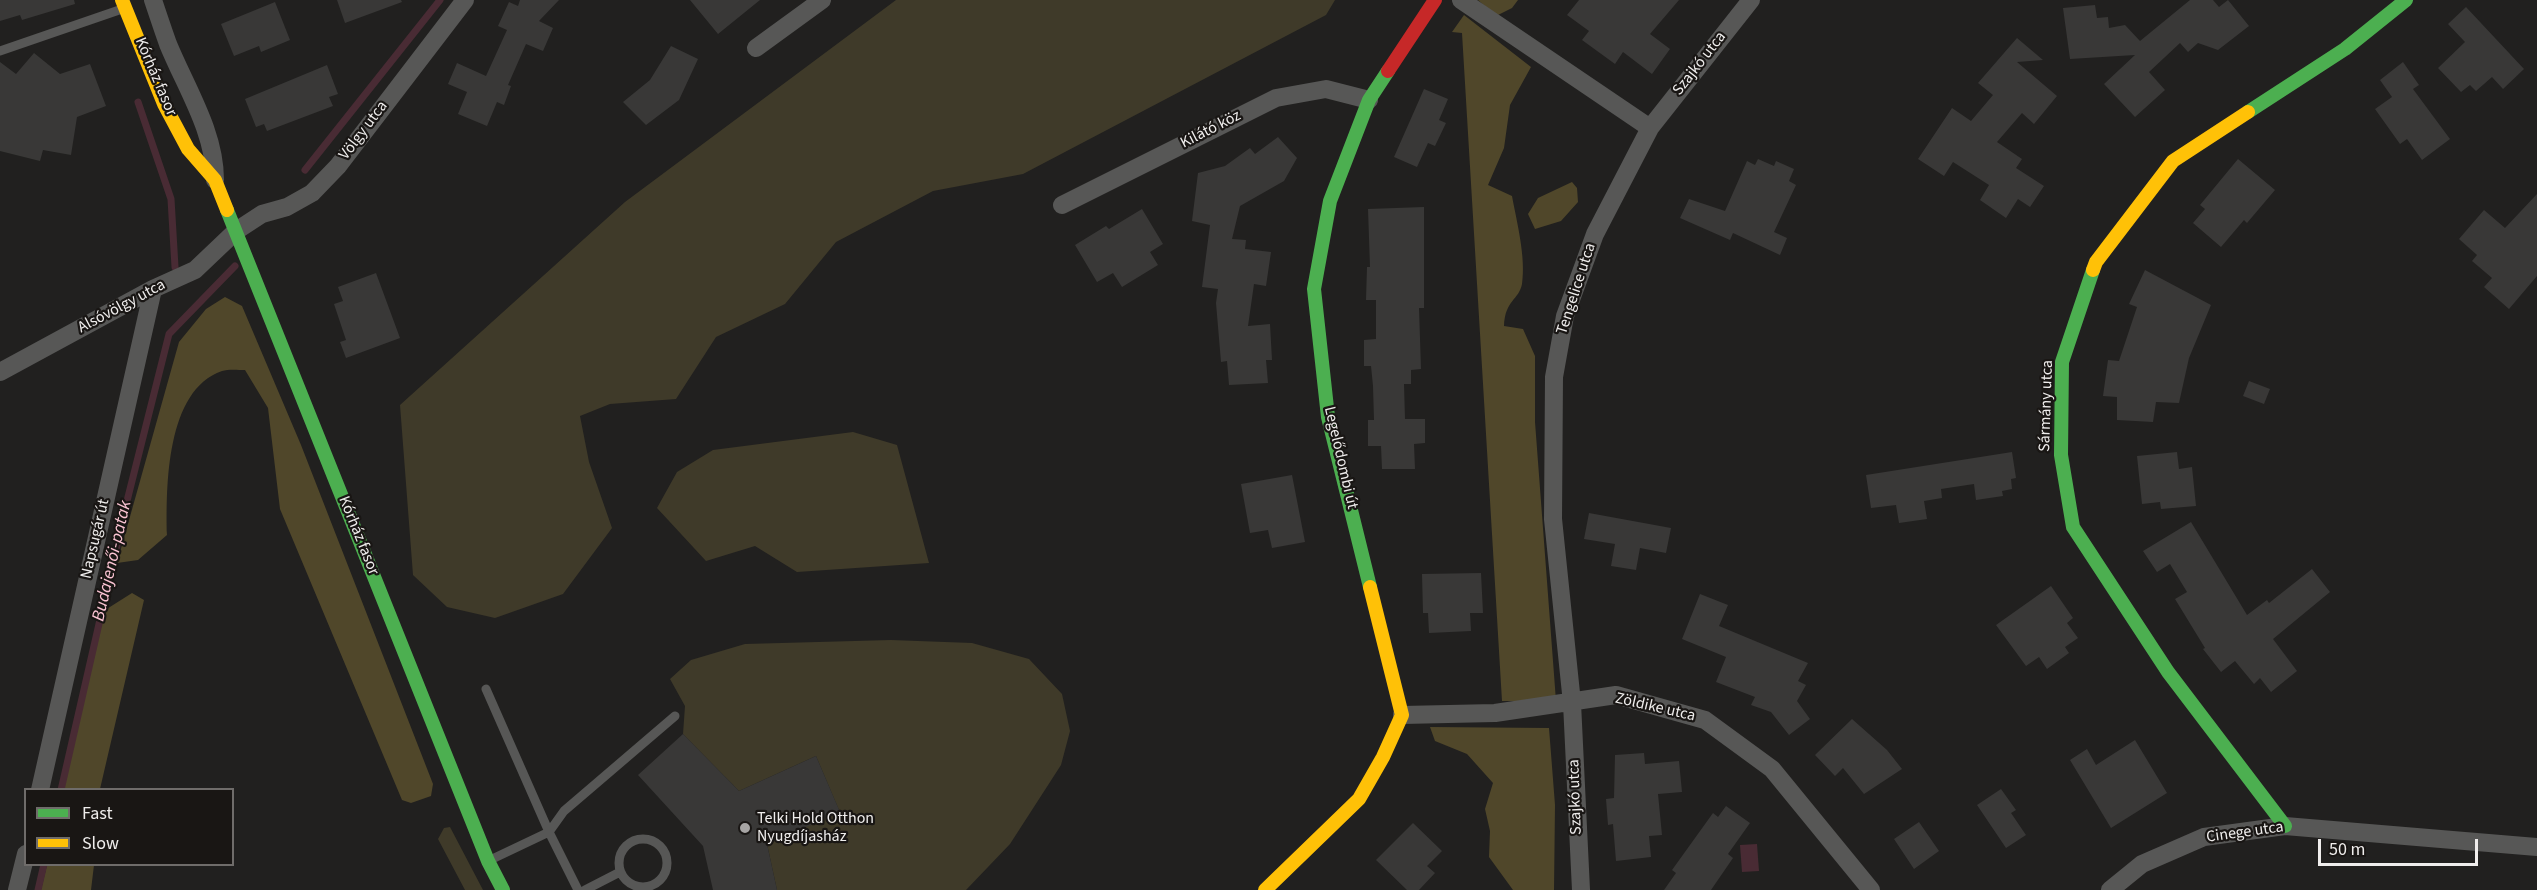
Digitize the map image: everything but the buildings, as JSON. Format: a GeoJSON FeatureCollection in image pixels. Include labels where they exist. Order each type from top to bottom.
{"type":"FeatureCollection","features":[{"type":"Feature","properties":{"kind":"street","name":"Kórház fasor"},"geometry":{"type":"LineString","coordinates":[[153,0],[169,45],[197,107],[215,162],[215,180]]}},
{"type":"Feature","properties":{"kind":"street","name":"Völgy utca"},"geometry":{"type":"LineString","coordinates":[[236,231],[262,214],[287,207],[312,193],[338,166],[465,0]]}},
{"type":"Feature","properties":{"kind":"street"},"geometry":{"type":"LineString","coordinates":[[756,48],[822,0]]}},
{"type":"Feature","properties":{"kind":"street","name":"Legelődombi út"},"geometry":{"type":"LineString","coordinates":[[1402,715],[1328,417],[1314,289],[1330,201],[1369,100],[1435,0]]}},
{"type":"Feature","properties":{"kind":"street"},"geometry":{"type":"LineString","coordinates":[[1461,0],[1650,128]]}},
{"type":"Feature","properties":{"kind":"street","name":"Szajkó utca"},"geometry":{"type":"LineString","coordinates":[[1650,128],[1751,0]]}},
{"type":"Feature","properties":{"kind":"street","name":"Sármány utca"},"geometry":{"type":"LineString","coordinates":[[2285,826],[2168,672],[2073,526],[2061,455],[2062,362],[2096,262],[2173,160],[2345,49],[2406,0]]}},
{"type":"Feature","properties":{"kind":"street","name":"Kórház fasor"},"geometry":{"type":"LineString","coordinates":[[123,4],[164,104],[188,149],[215,180],[488,861],[503,890]]}},
{"type":"Feature","properties":{"kind":"street"},"geometry":{"type":"LineString","coordinates":[[145,54],[169,45]]}},
{"type":"Feature","properties":{"kind":"street","name":"Kilátó köz"},"geometry":{"type":"LineString","coordinates":[[1062,205],[1276,98],[1326,89],[1369,100]]}},
{"type":"Feature","properties":{"kind":"street","name":"Tengelice utca"},"geometry":{"type":"LineString","coordinates":[[1572,703],[1553,519],[1554,377],[1565,316],[1595,234],[1650,128]]}},
{"type":"Feature","properties":{"kind":"street","name":"Alsóvölgy utca"},"geometry":{"type":"LineString","coordinates":[[0,372],[153,289],[195,270],[236,231]]}},
{"type":"Feature","properties":{"kind":"street","name":"Napsugár út"},"geometry":{"type":"LineString","coordinates":[[40,788],[153,289]]}},
{"type":"Feature","properties":{"kind":"street","name":"Zöldike utca"},"geometry":{"type":"LineString","coordinates":[[1402,715],[1495,713],[1616,695],[1705,720],[1772,769],[1871,890]]}},
{"type":"Feature","properties":{"kind":"street","name":"Szajkó utca"},"geometry":{"type":"LineString","coordinates":[[1572,703],[1581,890]]}},
{"type":"Feature","properties":{"kind":"street"},"geometry":{"type":"LineString","coordinates":[[1264,890],[1359,799],[1383,758],[1402,715]]}},
{"type":"Feature","properties":{"kind":"street","name":"Cinege utca"},"geometry":{"type":"LineString","coordinates":[[2110,890],[2142,864],[2204,837],[2285,826],[2537,847]]}},
{"type":"Feature","properties":{"kind":"street"},"geometry":{"type":"LineString","coordinates":[[17,890],[24,862]]}},
{"type":"Feature","properties":{"kind":"lane"},"geometry":{"type":"LineString","coordinates":[[0,51],[123,4]]}},
{"type":"Feature","properties":{"kind":"lane"},"geometry":{"type":"LineString","coordinates":[[486,689],[549,832],[578,890]]}},
{"type":"Feature","properties":{"kind":"lane"},"geometry":{"type":"LineString","coordinates":[[488,861],[549,832],[564,811],[675,716]]}},
{"type":"Feature","properties":{"kind":"lane"},"geometry":{"type":"LineString","coordinates":[[635,839],[651,839],[658,843],[667,856],[666,872],[662,879],[647,887],[631,884],[620,872],[618,864],[622,849],[635,839]]}},
{"type":"Feature","properties":{"kind":"lane"},"geometry":{"type":"LineString","coordinates":[[585,890],[620,872]]}},
{"type":"Feature","properties":{"kind":"shaded area"},"geometry":{"type":"Polygon","coordinates":[[[896,0],[1335,0],[1326,15],[1023,174],[933,191],[836,242],[785,304],[716,337],[676,399],[610,404],[580,416],[589,462],[612,528],[563,594],[495,618],[447,607],[413,575],[400,405],[625,202],[896,0]]]}},
{"type":"Feature","properties":{"kind":"shaded area"},"geometry":{"type":"Polygon","coordinates":[[[1478,0],[1518,0],[1512,8],[1496,16],[1478,0]]]}},
{"type":"Feature","properties":{"kind":"shaded area"},"geometry":{"type":"Polygon","coordinates":[[[1464,15],[1531,67],[1510,105],[1504,148],[1488,185],[1512,196],[1522,251],[1522,284],[1509,306],[1504,326],[1523,329],[1535,356],[1535,422],[1556,701],[1502,701],[1462,33],[1452,32],[1464,15]]]}},
{"type":"Feature","properties":{"kind":"shaded area"},"geometry":{"type":"Polygon","coordinates":[[[1572,182],[1577,188],[1578,202],[1561,221],[1535,229],[1528,214],[1538,198],[1572,182]]]}},
{"type":"Feature","properties":{"kind":"shaded area"},"geometry":{"type":"Polygon","coordinates":[[[225,297],[242,306],[301,445],[433,784],[431,796],[411,803],[402,800],[280,509],[268,408],[245,370],[222,371],[204,382],[190,398],[173,442],[167,492],[167,535],[138,560],[117,563],[179,342],[206,309],[225,297]]]}},
{"type":"Feature","properties":{"kind":"shaded area"},"geometry":{"type":"Polygon","coordinates":[[[853,432],[897,445],[929,563],[797,572],[755,546],[706,561],[657,508],[677,472],[713,450],[853,432]]]}},
{"type":"Feature","properties":{"kind":"shaded area"},"geometry":{"type":"Polygon","coordinates":[[[132,593],[144,600],[100,788],[63,788],[102,612],[132,593]]]}},
{"type":"Feature","properties":{"kind":"shaded area"},"geometry":{"type":"Polygon","coordinates":[[[891,640],[972,643],[1029,659],[1062,694],[1070,731],[1061,765],[1010,844],[966,890],[777,890],[767,844],[839,810],[816,756],[739,791],[683,734],[685,706],[670,679],[691,660],[745,644],[891,640]]]}},
{"type":"Feature","properties":{"kind":"shaded area"},"geometry":{"type":"Polygon","coordinates":[[[1430,727],[1549,728],[1555,805],[1554,890],[1513,890],[1489,857],[1490,831],[1485,809],[1493,783],[1467,754],[1435,741],[1430,727]]]}},
{"type":"Feature","properties":{"kind":"shaded area"},"geometry":{"type":"Polygon","coordinates":[[[450,827],[483,890],[465,890],[438,839],[444,828],[450,827]]]}},
{"type":"Feature","properties":{"kind":"shaded area"},"geometry":{"type":"Polygon","coordinates":[[[1757,844],[1759,871],[1742,872],[1740,845],[1757,844]]]}},
{"type":"Feature","properties":{"kind":"shaded area"},"geometry":{"type":"Polygon","coordinates":[[[47,866],[94,866],[91,890],[41,890],[47,866]]]}},
{"type":"Feature","properties":{"kind":"waterway"},"geometry":{"type":"LineString","coordinates":[[305,170],[440,0]]}},
{"type":"Feature","properties":{"kind":"waterway"},"geometry":{"type":"LineString","coordinates":[[138,102],[171,199],[175,267]]}},
{"type":"Feature","properties":{"kind":"waterway","name":"Budajenői-patak"},"geometry":{"type":"LineString","coordinates":[[61,788],[128,497],[169,334],[235,266]]}},
{"type":"Feature","properties":{"kind":"waterway","name":"Budajenői-patak"},"geometry":{"type":"LineString","coordinates":[[38,890],[44,866]]}},
{"type":"Feature","properties":{"kind":"traffic: fast"},"geometry":{"type":"LineString","coordinates":[[2248,112],[2345,49],[2406,0]]}},
{"type":"Feature","properties":{"kind":"traffic: fast"},"geometry":{"type":"LineString","coordinates":[[1370,587],[1328,417],[1314,289],[1330,201],[1369,100],[1388,71]]}},
{"type":"Feature","properties":{"kind":"traffic: fast"},"geometry":{"type":"LineString","coordinates":[[227,210],[488,861],[503,890]]}},
{"type":"Feature","properties":{"kind":"traffic: fast"},"geometry":{"type":"LineString","coordinates":[[2093,270],[2062,362],[2061,455],[2073,527],[2168,672],[2285,826]]}},
{"type":"Feature","properties":{"kind":"traffic: slow"},"geometry":{"type":"LineString","coordinates":[[122,0],[164,104],[188,149],[215,180],[227,210]]}},
{"type":"Feature","properties":{"kind":"traffic: slow"},"geometry":{"type":"LineString","coordinates":[[2093,270],[2096,262],[2173,161],[2248,112]]}},
{"type":"Feature","properties":{"kind":"traffic: slow"},"geometry":{"type":"LineString","coordinates":[[1265,890],[1359,799],[1383,757],[1402,715],[1370,587]]}},
{"type":"Feature","properties":{"kind":"traffic: jam"},"geometry":{"type":"LineString","coordinates":[[1388,71],[1435,0]]}},
{"type":"Feature","properties":{"kind":"place","name":"Telki Hold Otthon Nyugdíjasház"},"geometry":{"type":"Point","coordinates":[745,828]}}]}
